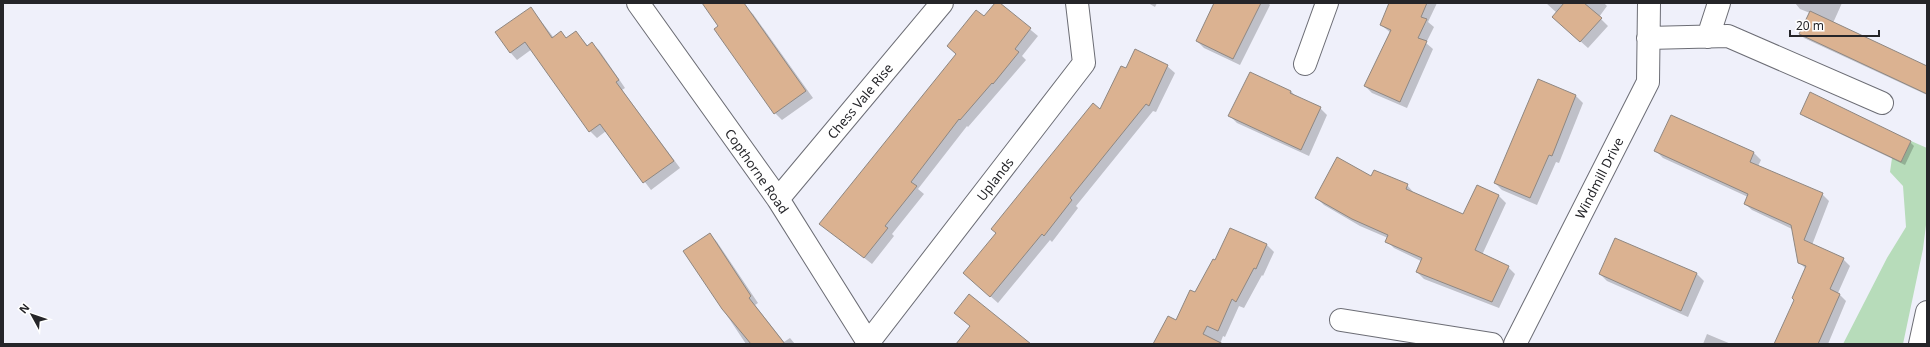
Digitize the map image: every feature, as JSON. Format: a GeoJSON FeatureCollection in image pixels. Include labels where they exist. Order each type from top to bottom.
{"type":"FeatureCollection","features":[{"type":"Feature","properties":{"kind":"street","name":"Copthorne Road"},"geometry":{"type":"LineString","coordinates":[[638,3],[778,199],[868,343]]}},
{"type":"Feature","properties":{"kind":"street","name":"Chess Vale Rise"},"geometry":{"type":"LineString","coordinates":[[778,199],[942,3]]}},
{"type":"Feature","properties":{"kind":"street","name":"Uplands"},"geometry":{"type":"LineString","coordinates":[[868,343],[1084,63],[1076,3]]}},
{"type":"Feature","properties":{"kind":"street"},"geometry":{"type":"LineString","coordinates":[[1305,64],[1327,3]]}},
{"type":"Feature","properties":{"kind":"street","name":"Windmill Drive"},"geometry":{"type":"LineString","coordinates":[[1515,344],[1648,82],[1648,3]]}},
{"type":"Feature","properties":{"kind":"street"},"geometry":{"type":"LineString","coordinates":[[1708,37],[1718,3]]}},
{"type":"Feature","properties":{"kind":"street"},"geometry":{"type":"LineString","coordinates":[[1648,38],[1728,36],[1882,103]]}},
{"type":"Feature","properties":{"kind":"street"},"geometry":{"type":"LineString","coordinates":[[1920,344],[1927,312]]}},
{"type":"Feature","properties":{"kind":"street"},"geometry":{"type":"LineString","coordinates":[[1341,320],[1492,344]]}},
{"type":"Feature","properties":{"kind":"green space"},"geometry":{"type":"Polygon","coordinates":[[[1911,141],[1927,148],[1927,217],[1923,249],[1903,344],[1843,344],[1887,258],[1906,227],[1903,186],[1890,172],[1892,158],[1901,162],[1911,141]]]}},
{"type":"Feature","properties":{"kind":"building"},"geometry":{"type":"Polygon","coordinates":[[[702,3],[744,3],[806,91],[774,114],[714,29],[718,26],[702,3]]]}},
{"type":"Feature","properties":{"kind":"building"},"geometry":{"type":"Polygon","coordinates":[[[995,3],[1000,3],[1031,28],[1015,49],[1019,52],[993,84],[992,83],[960,120],[959,119],[911,182],[917,186],[885,226],[888,228],[864,258],[819,224],[956,54],[947,46],[976,10],[984,16],[995,3]]]}},
{"type":"Feature","properties":{"kind":"building"},"geometry":{"type":"Polygon","coordinates":[[[1214,3],[1261,3],[1233,59],[1196,41],[1214,3]]]}},
{"type":"Feature","properties":{"kind":"building"},"geometry":{"type":"Polygon","coordinates":[[[1389,3],[1427,3],[1421,17],[1427,19],[1418,38],[1427,41],[1400,102],[1364,86],[1391,30],[1380,25],[1389,3]]]}},
{"type":"Feature","properties":{"kind":"building"},"geometry":{"type":"Polygon","coordinates":[[[1564,3],[1584,3],[1602,18],[1580,42],[1552,17],[1564,3]]]}},
{"type":"Feature","properties":{"kind":"building"},"geometry":{"type":"Polygon","coordinates":[[[531,7],[552,38],[561,31],[566,38],[576,31],[587,46],[592,42],[619,80],[616,82],[674,161],[643,183],[600,124],[589,132],[525,42],[510,53],[495,32],[531,7]]]}},
{"type":"Feature","properties":{"kind":"building"},"geometry":{"type":"Polygon","coordinates":[[[1810,11],[1927,66],[1927,94],[1799,34],[1810,11]]]}},
{"type":"Feature","properties":{"kind":"building"},"geometry":{"type":"Polygon","coordinates":[[[1135,49],[1168,65],[1149,106],[1146,104],[1070,198],[1072,200],[1044,236],[1042,234],[990,297],[963,273],[996,233],[991,229],[1093,103],[1100,109],[1121,66],[1126,68],[1135,49]]]}},
{"type":"Feature","properties":{"kind":"building"},"geometry":{"type":"Polygon","coordinates":[[[1250,72],[1321,107],[1301,150],[1228,116],[1250,72]]]}},
{"type":"Feature","properties":{"kind":"building"},"geometry":{"type":"Polygon","coordinates":[[[1538,79],[1576,95],[1552,156],[1549,155],[1530,198],[1494,183],[1538,79]]]}},
{"type":"Feature","properties":{"kind":"building"},"geometry":{"type":"Polygon","coordinates":[[[1810,92],[1911,141],[1901,162],[1800,114],[1810,92]]]}},
{"type":"Feature","properties":{"kind":"building"},"geometry":{"type":"Polygon","coordinates":[[[1671,115],[1754,152],[1750,162],[1823,193],[1804,240],[1844,258],[1830,289],[1840,294],[1818,344],[1774,344],[1794,300],[1792,298],[1806,266],[1798,263],[1791,225],[1744,204],[1748,194],[1654,151],[1671,115]]]}},
{"type":"Feature","properties":{"kind":"building"},"geometry":{"type":"Polygon","coordinates":[[[1337,157],[1371,176],[1374,170],[1408,184],[1406,189],[1463,214],[1477,185],[1499,195],[1475,250],[1509,266],[1492,302],[1416,272],[1422,258],[1385,242],[1388,235],[1352,219],[1315,198],[1337,157]]]}},
{"type":"Feature","properties":{"kind":"building"},"geometry":{"type":"Polygon","coordinates":[[[1230,228],[1267,244],[1256,269],[1254,268],[1236,302],[1232,299],[1218,331],[1207,326],[1203,334],[1223,344],[1153,344],[1168,316],[1176,320],[1190,290],[1195,292],[1213,259],[1215,260],[1230,228]]]}},
{"type":"Feature","properties":{"kind":"building"},"geometry":{"type":"Polygon","coordinates":[[[710,233],[751,296],[749,298],[785,344],[751,344],[722,309],[683,251],[710,233]]]}},
{"type":"Feature","properties":{"kind":"building"},"geometry":{"type":"Polygon","coordinates":[[[1615,238],[1697,273],[1681,311],[1599,274],[1615,238]]]}},
{"type":"Feature","properties":{"kind":"building"},"geometry":{"type":"Polygon","coordinates":[[[969,294],[1031,344],[956,344],[970,326],[954,313],[969,294]]]}}]}
